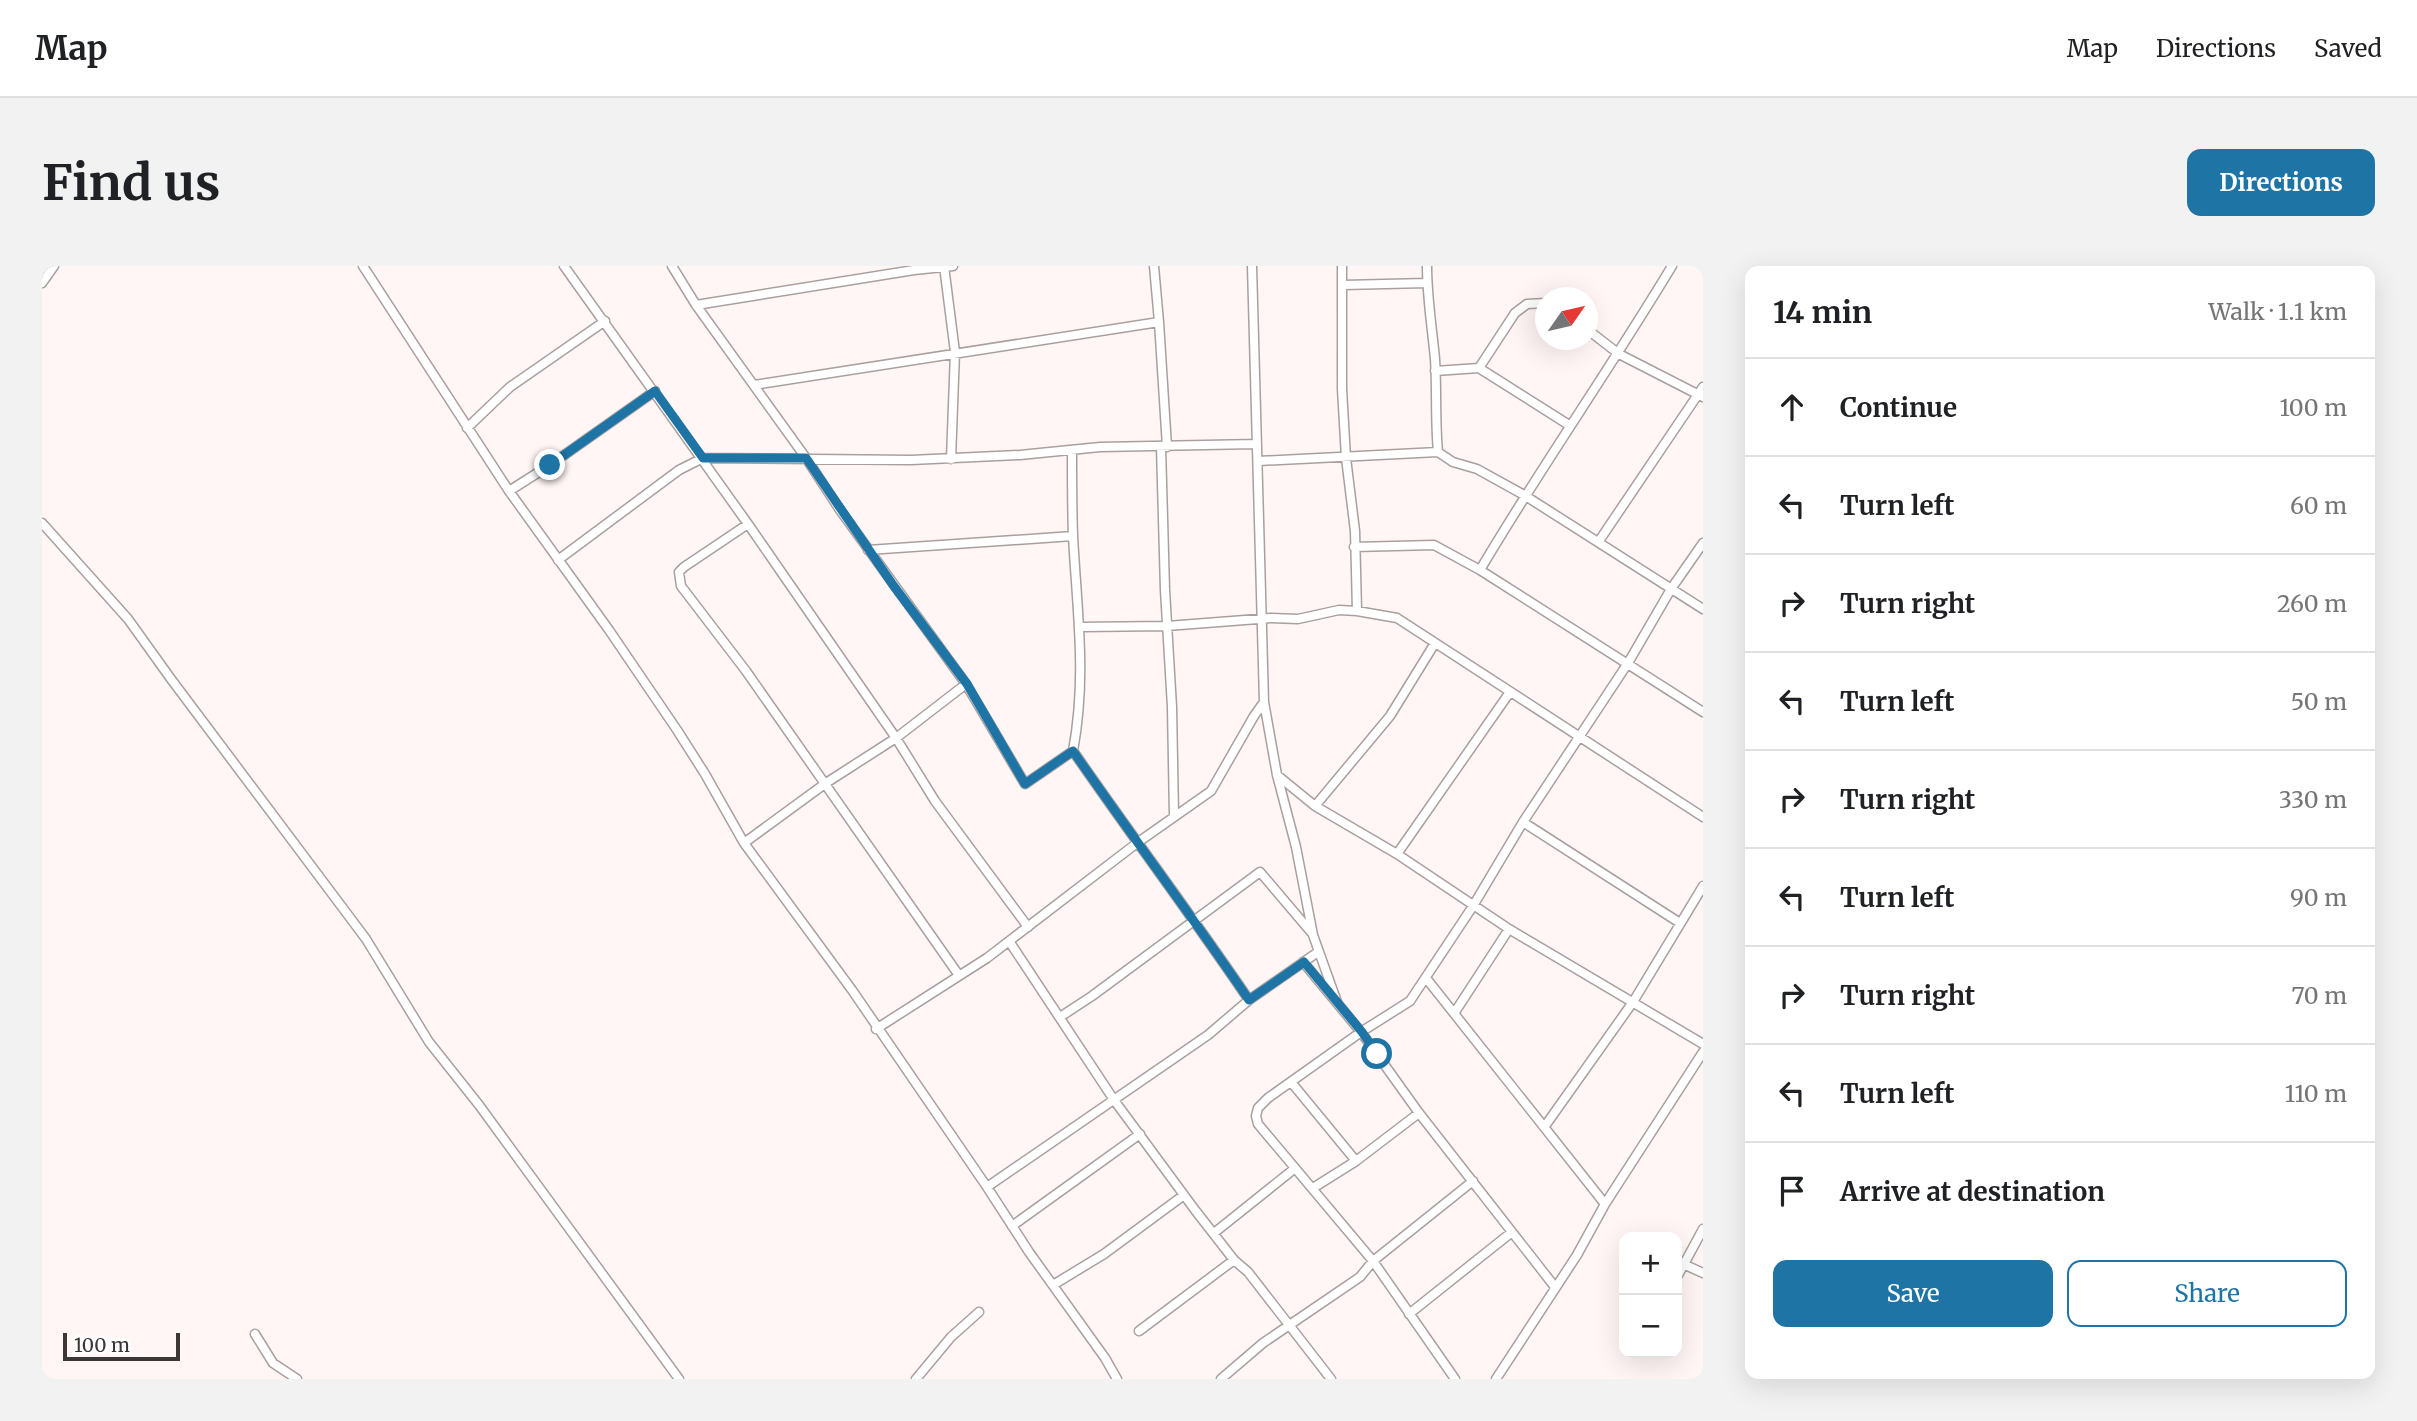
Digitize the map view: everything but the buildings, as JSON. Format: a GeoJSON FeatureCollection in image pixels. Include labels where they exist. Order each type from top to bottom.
{"type":"FeatureCollection","features":[{"type":"Feature","properties":{"kind":"street"},"geometry":{"type":"LineString","coordinates":[[42,283],[54,266]]}},
{"type":"Feature","properties":{"kind":"street"},"geometry":{"type":"LineString","coordinates":[[363,266],[509,491],[677,730],[744,843],[852,990],[876,1029],[1117,1379]]}},
{"type":"Feature","properties":{"kind":"street"},"geometry":{"type":"LineString","coordinates":[[564,266],[703,458],[896,738],[935,801],[1028,927]]}},
{"type":"Feature","properties":{"kind":"street"},"geometry":{"type":"LineString","coordinates":[[672,266],[696,305],[806,458],[868,550],[967,684],[1025,784],[1073,751],[1080,715],[1081,627],[1073,536],[1072,450]]}},
{"type":"Feature","properties":{"kind":"street"},"geometry":{"type":"LineString","coordinates":[[696,305],[954,266]]}},
{"type":"Feature","properties":{"kind":"street"},"geometry":{"type":"LineString","coordinates":[[1154,266],[1164,447],[1174,816]]}},
{"type":"Feature","properties":{"kind":"street"},"geometry":{"type":"LineString","coordinates":[[1252,266],[1264,702],[1277,775],[1296,847],[1313,935],[1337,1002]]}},
{"type":"Feature","properties":{"kind":"street"},"geometry":{"type":"LineString","coordinates":[[1342,266],[1341,337],[1346,458],[1355,531],[1357,611]]}},
{"type":"Feature","properties":{"kind":"street"},"geometry":{"type":"LineString","coordinates":[[1427,266],[1438,452]]}},
{"type":"Feature","properties":{"kind":"street"},"geometry":{"type":"LineString","coordinates":[[1480,570],[1524,495],[1619,354],[1672,266]]}},
{"type":"Feature","properties":{"kind":"street"},"geometry":{"type":"LineString","coordinates":[[944,267],[955,352],[951,459]]}},
{"type":"Feature","properties":{"kind":"street"},"geometry":{"type":"LineString","coordinates":[[1343,285],[1427,283]]}},
{"type":"Feature","properties":{"kind":"street"},"geometry":{"type":"LineString","coordinates":[[1479,368],[1514,313],[1527,304],[1535,304]]}},
{"type":"Feature","properties":{"kind":"street"},"geometry":{"type":"LineString","coordinates":[[467,428],[510,387],[605,321]]}},
{"type":"Feature","properties":{"kind":"street"},"geometry":{"type":"LineString","coordinates":[[754,384],[1159,322]]}},
{"type":"Feature","properties":{"kind":"street"},"geometry":{"type":"LineString","coordinates":[[1598,338],[1619,354],[1701,393],[1599,541]]}},
{"type":"Feature","properties":{"kind":"street"},"geometry":{"type":"LineString","coordinates":[[1435,371],[1479,368],[1569,425]]}},
{"type":"Feature","properties":{"kind":"street"},"geometry":{"type":"LineString","coordinates":[[509,491],[655,391]]}},
{"type":"Feature","properties":{"kind":"street"},"geometry":{"type":"LineString","coordinates":[[558,560],[679,470],[703,458],[951,459],[1100,447],[1257,444]]}},
{"type":"Feature","properties":{"kind":"street"},"geometry":{"type":"LineString","coordinates":[[1259,461],[1438,452],[1453,462],[1477,469],[1524,495],[1703,609]]}},
{"type":"Feature","properties":{"kind":"street"},"geometry":{"type":"LineString","coordinates":[[42,523],[150,647],[179,690],[366,939],[429,1042],[479,1105],[679,1379]]}},
{"type":"Feature","properties":{"kind":"street"},"geometry":{"type":"LineString","coordinates":[[748,524],[684,567],[679,572],[681,586],[826,783],[958,974]]}},
{"type":"Feature","properties":{"kind":"street"},"geometry":{"type":"LineString","coordinates":[[868,550],[1073,536]]}},
{"type":"Feature","properties":{"kind":"street"},"geometry":{"type":"LineString","coordinates":[[1455,1379],[1373,1261],[1313,1188],[1294,1170],[1258,1124],[1256,1116],[1263,1103],[1291,1082],[1410,1001],[1473,905],[1522,822],[1628,663],[1671,589],[1703,543]]}},
{"type":"Feature","properties":{"kind":"street"},"geometry":{"type":"LineString","coordinates":[[1354,547],[1434,545],[1480,570],[1703,712]]}},
{"type":"Feature","properties":{"kind":"street"},"geometry":{"type":"LineString","coordinates":[[1081,627],[1167,626],[1298,619],[1339,610],[1397,618],[1581,735],[1703,817]]}},
{"type":"Feature","properties":{"kind":"street"},"geometry":{"type":"LineString","coordinates":[[1315,806],[1390,716],[1435,643]]}},
{"type":"Feature","properties":{"kind":"street"},"geometry":{"type":"LineString","coordinates":[[744,843],[826,783],[896,738],[967,684]]}},
{"type":"Feature","properties":{"kind":"street"},"geometry":{"type":"LineString","coordinates":[[1397,854],[1510,692]]}},
{"type":"Feature","properties":{"kind":"street"},"geometry":{"type":"LineString","coordinates":[[876,1029],[986,958],[1137,843],[1211,791],[1264,702]]}},
{"type":"Feature","properties":{"kind":"street"},"geometry":{"type":"LineString","coordinates":[[1073,751],[1249,1000]]}},
{"type":"Feature","properties":{"kind":"street"},"geometry":{"type":"LineString","coordinates":[[1277,775],[1315,806],[1397,854],[1509,929],[1703,1044]]}},
{"type":"Feature","properties":{"kind":"street"},"geometry":{"type":"LineString","coordinates":[[1522,822],[1680,923]]}},
{"type":"Feature","properties":{"kind":"street"},"geometry":{"type":"LineString","coordinates":[[1060,1017],[1260,872],[1313,935]]}},
{"type":"Feature","properties":{"kind":"street"},"geometry":{"type":"LineString","coordinates":[[1545,1126],[1633,1002],[1703,886]]}},
{"type":"Feature","properties":{"kind":"street"},"geometry":{"type":"LineString","coordinates":[[1455,1012],[1509,929]]}},
{"type":"Feature","properties":{"kind":"street"},"geometry":{"type":"LineString","coordinates":[[1009,941],[1114,1100],[1184,1195],[1332,1379]]}},
{"type":"Feature","properties":{"kind":"street"},"geometry":{"type":"LineString","coordinates":[[987,1187],[1208,1035],[1249,1000],[1318,952]]}},
{"type":"Feature","properties":{"kind":"street"},"geometry":{"type":"LineString","coordinates":[[1304,962],[1362,1032],[1419,1113],[1555,1287]]}},
{"type":"Feature","properties":{"kind":"street"},"geometry":{"type":"LineString","coordinates":[[1426,978],[1605,1205]]}},
{"type":"Feature","properties":{"kind":"street"},"geometry":{"type":"LineString","coordinates":[[1501,1377],[1605,1205],[1703,1052]]}},
{"type":"Feature","properties":{"kind":"street"},"geometry":{"type":"LineString","coordinates":[[1291,1082],[1356,1161]]}},
{"type":"Feature","properties":{"kind":"street"},"geometry":{"type":"LineString","coordinates":[[1313,1188],[1356,1161],[1419,1113]]}},
{"type":"Feature","properties":{"kind":"street"},"geometry":{"type":"LineString","coordinates":[[1012,1226],[1140,1134]]}},
{"type":"Feature","properties":{"kind":"street"},"geometry":{"type":"LineString","coordinates":[[1214,1233],[1294,1170]]}},
{"type":"Feature","properties":{"kind":"street"},"geometry":{"type":"LineString","coordinates":[[1221,1379],[1263,1343],[1360,1277],[1373,1261],[1473,1181]]}},
{"type":"Feature","properties":{"kind":"street"},"geometry":{"type":"LineString","coordinates":[[1053,1285],[1104,1254],[1184,1195]]}},
{"type":"Feature","properties":{"kind":"street"},"geometry":{"type":"LineString","coordinates":[[1703,1229],[1683,1264],[1703,1273]]}},
{"type":"Feature","properties":{"kind":"street"},"geometry":{"type":"LineString","coordinates":[[1409,1314],[1511,1232]]}},
{"type":"Feature","properties":{"kind":"street"},"geometry":{"type":"LineString","coordinates":[[1139,1331],[1234,1260]]}},
{"type":"Feature","properties":{"kind":"street"},"geometry":{"type":"LineString","coordinates":[[916,1379],[951,1337],[979,1312]]}},
{"type":"Feature","properties":{"kind":"street"},"geometry":{"type":"LineString","coordinates":[[255,1334],[273,1363],[297,1379]]}},
{"type":"Feature","properties":{"kind":"route"},"geometry":{"type":"LineString","coordinates":[[550,465],[655,391],[703,458],[806,458],[893,585],[967,684],[1025,784],[1073,751],[1249,1000],[1304,962],[1377,1054]]}}]}
